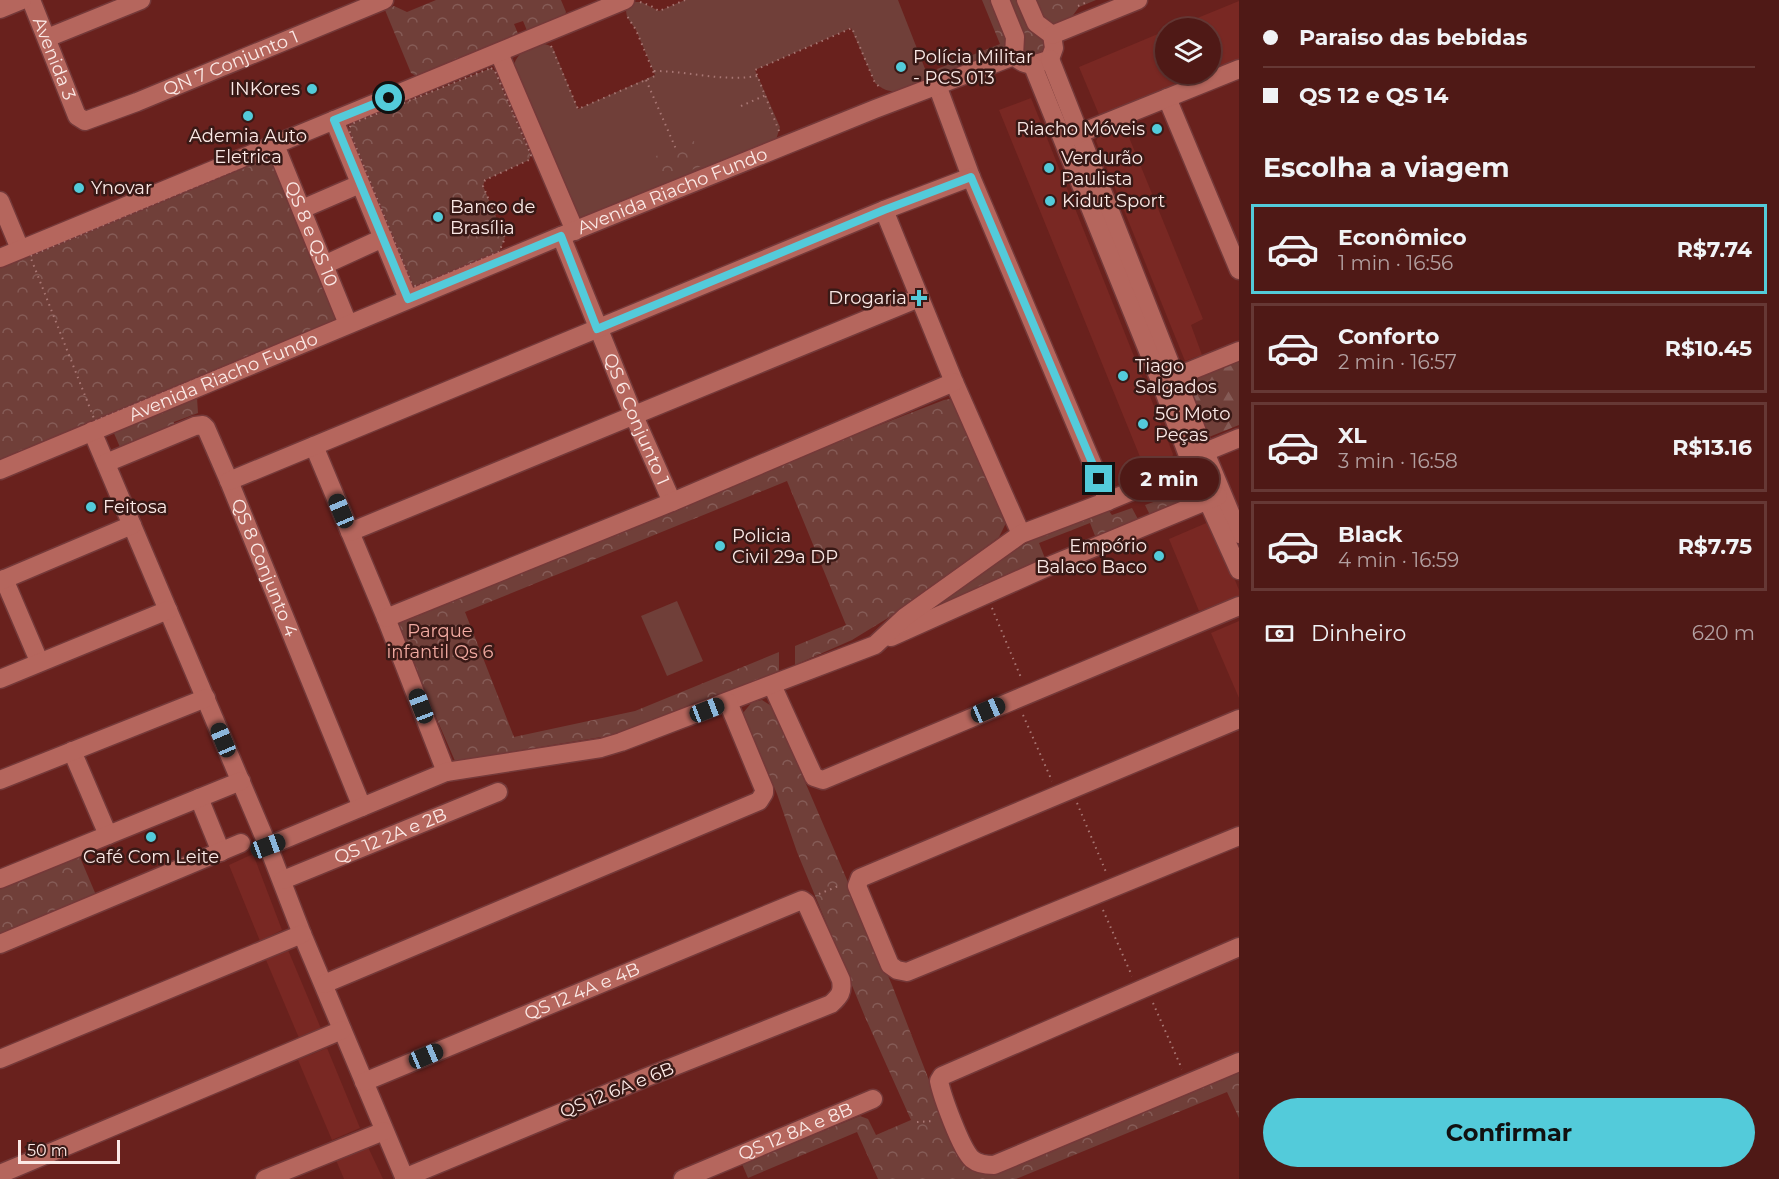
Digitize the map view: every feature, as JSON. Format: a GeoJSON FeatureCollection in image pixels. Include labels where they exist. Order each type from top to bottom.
{"type":"FeatureCollection","features":[{"type":"Feature","properties":{"kind":"street"},"geometry":{"type":"LineString","coordinates":[[0,9],[22,0]]}},
{"type":"Feature","properties":{"kind":"street","name":"Avenida 3"},"geometry":{"type":"LineString","coordinates":[[31,0],[77,116]]}},
{"type":"Feature","properties":{"kind":"street"},"geometry":{"type":"LineString","coordinates":[[47,39],[141,0]]}},
{"type":"Feature","properties":{"kind":"street","name":"QN 7 Conjunto 1"},"geometry":{"type":"LineString","coordinates":[[77,116],[85,121],[137,102],[358,5],[384,0]]}},
{"type":"Feature","properties":{"kind":"street"},"geometry":{"type":"LineString","coordinates":[[1000,0],[1015,37],[1014,56],[1022,63],[1041,63],[1054,48],[1052,35],[1036,23],[1026,0]]}},
{"type":"Feature","properties":{"kind":"street"},"geometry":{"type":"LineString","coordinates":[[1052,35],[1138,0]]}},
{"type":"Feature","properties":{"kind":"street"},"geometry":{"type":"LineString","coordinates":[[0,258],[195,169],[342,122],[499,53],[628,4]]}},
{"type":"Feature","properties":{"kind":"street","name":"QS 6 Conjunto 1"},"geometry":{"type":"LineString","coordinates":[[499,53],[568,234],[597,329],[672,502]]}},
{"type":"Feature","properties":{"kind":"street","name":"Avenida Riacho Fundo"},"geometry":{"type":"LineString","coordinates":[[0,470],[408,299],[936,85],[1014,56]]}},
{"type":"Feature","properties":{"kind":"street"},"geometry":{"type":"LineString","coordinates":[[1041,63],[1215,497],[1237,559]]}},
{"type":"Feature","properties":{"kind":"street"},"geometry":{"type":"LineString","coordinates":[[1070,137],[1239,69]]}},
{"type":"Feature","properties":{"kind":"street"},"geometry":{"type":"LineString","coordinates":[[936,85],[971,177],[1108,501]]}},
{"type":"Feature","properties":{"kind":"street"},"geometry":{"type":"LineString","coordinates":[[1167,98],[1239,270]]}},
{"type":"Feature","properties":{"kind":"street"},"geometry":{"type":"LineString","coordinates":[[342,122],[360,184],[408,299]]}},
{"type":"Feature","properties":{"kind":"street","name":"QS 8 e QS 10"},"geometry":{"type":"LineString","coordinates":[[275,145],[348,324]]}},
{"type":"Feature","properties":{"kind":"street"},"geometry":{"type":"LineString","coordinates":[[229,481],[884,210],[971,177]]}},
{"type":"Feature","properties":{"kind":"street"},"geometry":{"type":"LineString","coordinates":[[302,209],[360,184]]}},
{"type":"Feature","properties":{"kind":"street"},"geometry":{"type":"LineString","coordinates":[[0,201],[20,249]]}},
{"type":"Feature","properties":{"kind":"street"},"geometry":{"type":"LineString","coordinates":[[884,210],[954,382],[1021,534]]}},
{"type":"Feature","properties":{"kind":"street"},"geometry":{"type":"LineString","coordinates":[[324,265],[383,238]]}},
{"type":"Feature","properties":{"kind":"street"},"geometry":{"type":"LineString","coordinates":[[350,532],[919,298]]}},
{"type":"Feature","properties":{"kind":"street"},"geometry":{"type":"LineString","coordinates":[[1168,380],[1239,351]]}},
{"type":"Feature","properties":{"kind":"street"},"geometry":{"type":"LineString","coordinates":[[386,618],[672,502],[954,382]]}},
{"type":"Feature","properties":{"kind":"street","name":"QS 8 Conjunto 4"},"geometry":{"type":"LineString","coordinates":[[106,464],[195,426],[203,425],[206,428],[362,807]]}},
{"type":"Feature","properties":{"kind":"street"},"geometry":{"type":"LineString","coordinates":[[92,431],[283,880],[302,934],[405,1178]]}},
{"type":"Feature","properties":{"kind":"street"},"geometry":{"type":"LineString","coordinates":[[875,645],[905,616],[1021,534],[1108,501],[1239,438]]}},
{"type":"Feature","properties":{"kind":"street"},"geometry":{"type":"LineString","coordinates":[[314,446],[386,618],[446,772]]}},
{"type":"Feature","properties":{"kind":"street"},"geometry":{"type":"LineString","coordinates":[[1215,497],[1239,534]]}},
{"type":"Feature","properties":{"kind":"street"},"geometry":{"type":"LineString","coordinates":[[268,846],[446,772],[601,748],[728,702],[875,645],[986,594],[1215,497]]}},
{"type":"Feature","properties":{"kind":"street"},"geometry":{"type":"LineString","coordinates":[[39,661],[2,580],[132,525]]}},
{"type":"Feature","properties":{"kind":"street"},"geometry":{"type":"LineString","coordinates":[[772,685],[814,777],[819,780],[1239,606]]}},
{"type":"Feature","properties":{"kind":"street"},"geometry":{"type":"LineString","coordinates":[[0,679],[39,661],[168,610]]}},
{"type":"Feature","properties":{"kind":"street"},"geometry":{"type":"LineString","coordinates":[[0,780],[206,698]]}},
{"type":"Feature","properties":{"kind":"street"},"geometry":{"type":"LineString","coordinates":[[324,984],[759,801],[764,789],[728,702]]}},
{"type":"Feature","properties":{"kind":"street"},"geometry":{"type":"LineString","coordinates":[[1239,719],[858,880],[857,886],[891,965],[901,972],[907,972],[1239,836]]}},
{"type":"Feature","properties":{"kind":"street"},"geometry":{"type":"LineString","coordinates":[[72,751],[108,835]]}},
{"type":"Feature","properties":{"kind":"street"},"geometry":{"type":"LineString","coordinates":[[0,879],[241,782]]}},
{"type":"Feature","properties":{"kind":"street","name":"QS 12 2A e 2B"},"geometry":{"type":"LineString","coordinates":[[283,880],[498,792]]}},
{"type":"Feature","properties":{"kind":"street"},"geometry":{"type":"LineString","coordinates":[[199,798],[221,852]]}},
{"type":"Feature","properties":{"kind":"street"},"geometry":{"type":"LineString","coordinates":[[0,944],[241,843]]}},
{"type":"Feature","properties":{"kind":"street","name":"QS 12 6A e 6B"},"geometry":{"type":"LineString","coordinates":[[405,1178],[647,1077],[831,1004],[839,997],[842,988],[841,980],[806,903],[800,901]]}},
{"type":"Feature","properties":{"kind":"street","name":"QS 12 4A e 4B"},"geometry":{"type":"LineString","coordinates":[[364,1082],[800,901]]}},
{"type":"Feature","properties":{"kind":"street"},"geometry":{"type":"LineString","coordinates":[[0,1059],[302,934]]}},
{"type":"Feature","properties":{"kind":"street"},"geometry":{"type":"LineString","coordinates":[[1239,947],[942,1076],[940,1084],[961,1141],[970,1157],[974,1161],[994,1165],[1239,1062]]}},
{"type":"Feature","properties":{"kind":"street"},"geometry":{"type":"LineString","coordinates":[[0,1174],[342,1030]]}},
{"type":"Feature","properties":{"kind":"street","name":"QS 12 8A e 8B"},"geometry":{"type":"LineString","coordinates":[[684,1179],[873,1099]]}},
{"type":"Feature","properties":{"kind":"street"},"geometry":{"type":"LineString","coordinates":[[265,1179],[384,1131]]}},
{"type":"Feature","properties":{"kind":"path"},"geometry":{"type":"LineString","coordinates":[[548,44],[553,48],[578,109],[655,75],[636,30],[627,17],[628,4],[641,2],[658,11],[685,0]]}},
{"type":"Feature","properties":{"kind":"path"},"geometry":{"type":"LineString","coordinates":[[778,137],[780,127],[754,70],[852,28],[876,83],[890,93]]}},
{"type":"Feature","properties":{"kind":"path"},"geometry":{"type":"LineString","coordinates":[[491,68],[495,70],[531,155],[529,160],[485,180],[483,186],[505,238],[499,252],[414,286],[349,130],[342,122],[491,68]]}},
{"type":"Feature","properties":{"kind":"path"},"geometry":{"type":"LineString","coordinates":[[654,71],[680,71],[710,77],[757,76]]}},
{"type":"Feature","properties":{"kind":"path"},"geometry":{"type":"LineString","coordinates":[[646,80],[676,149]]}},
{"type":"Feature","properties":{"kind":"path"},"geometry":{"type":"LineString","coordinates":[[741,106],[766,96]]}},
{"type":"Feature","properties":{"kind":"path"},"geometry":{"type":"LineString","coordinates":[[271,157],[278,165],[338,309],[337,320],[328,325],[95,421],[30,256],[259,159],[271,157]]}},
{"type":"Feature","properties":{"kind":"path"},"geometry":{"type":"LineString","coordinates":[[986,594],[1022,696],[1065,792],[1142,988],[1188,1083]]}},
{"type":"Feature","properties":{"kind":"path"},"geometry":{"type":"LineString","coordinates":[[800,901],[858,880]]}},
{"type":"Feature","properties":{"kind":"path"},"geometry":{"type":"LineString","coordinates":[[916,1122],[940,1120]]}},
{"type":"Feature","properties":{"kind":"shaded area"},"geometry":{"type":"Polygon","coordinates":[[[1239,1],[1239,59],[1221,67],[1221,18],[1197,18],[1239,1]]]}},
{"type":"Feature","properties":{"kind":"shaded area"},"geometry":{"type":"Polygon","coordinates":[[[1155,35],[1155,84],[1180,84],[1100,117],[1079,67],[1155,35]]]}},
{"type":"Feature","properties":{"kind":"shaded area"},"geometry":{"type":"Polygon","coordinates":[[[1031,98],[1173,454],[1171,462],[1147,474],[999,110],[1031,98]]]}},
{"type":"Feature","properties":{"kind":"shaded area"},"geometry":{"type":"Polygon","coordinates":[[[1124,125],[1203,319],[1191,325],[1202,355],[1185,361],[1096,141],[1100,134],[1124,125]]]}},
{"type":"Feature","properties":{"kind":"shaded area"},"geometry":{"type":"Polygon","coordinates":[[[1211,521],[1239,590],[1239,597],[1199,611],[1169,539],[1211,521]]]}},
{"type":"Feature","properties":{"kind":"shaded area"},"geometry":{"type":"Polygon","coordinates":[[[1239,621],[1239,698],[1211,633],[1239,621]]]}},
{"type":"Feature","properties":{"kind":"shaded area"},"geometry":{"type":"Polygon","coordinates":[[[253,854],[282,930],[260,941],[229,865],[253,854]]]}},
{"type":"Feature","properties":{"kind":"shaded area"},"geometry":{"type":"Polygon","coordinates":[[[288,950],[322,1031],[299,1038],[266,960],[288,950]]]}},
{"type":"Feature","properties":{"kind":"shaded area"},"geometry":{"type":"Polygon","coordinates":[[[327,1048],[360,1128],[332,1140],[298,1060],[327,1048]]]}},
{"type":"Feature","properties":{"kind":"shaded area"},"geometry":{"type":"Polygon","coordinates":[[[367,1145],[383,1179],[344,1179],[336,1160],[367,1145]]]}},
{"type":"Feature","properties":{"kind":"green space"},"geometry":{"type":"Polygon","coordinates":[[[436,0],[561,0],[566,12],[563,18],[528,33],[523,21],[514,24],[519,36],[419,78],[411,73],[385,10],[394,6],[407,12],[436,0]]]}},
{"type":"Feature","properties":{"kind":"green space"},"geometry":{"type":"Polygon","coordinates":[[[685,0],[898,0],[929,79],[902,91],[889,91],[882,88],[875,83],[851,28],[755,70],[780,127],[776,140],[581,219],[576,216],[514,66],[516,60],[524,51],[536,45],[548,45],[553,48],[578,109],[655,75],[636,30],[627,17],[626,11],[629,6],[634,2],[641,2],[659,11],[685,0]]]}},
{"type":"Feature","properties":{"kind":"green space"},"geometry":{"type":"Polygon","coordinates":[[[982,0],[996,0],[1009,33],[1006,48],[939,74],[937,69],[1000,44],[982,0]]]}},
{"type":"Feature","properties":{"kind":"green space"},"geometry":{"type":"Polygon","coordinates":[[[1007,0],[1023,0],[1047,45],[1041,57],[1024,55],[1007,0]]]}},
{"type":"Feature","properties":{"kind":"green space"},"geometry":{"type":"Polygon","coordinates":[[[1033,0],[1096,0],[1079,7],[1071,18],[1056,25],[1047,25],[1033,0]]]}},
{"type":"Feature","properties":{"kind":"green space"},"geometry":{"type":"Polygon","coordinates":[[[491,68],[495,71],[531,155],[529,160],[485,180],[483,186],[505,238],[499,252],[414,286],[349,130],[351,124],[491,68]]]}},
{"type":"Feature","properties":{"kind":"green space"},"geometry":{"type":"Polygon","coordinates":[[[694,141],[704,165],[661,182],[651,158],[694,141]]]}},
{"type":"Feature","properties":{"kind":"green space"},"geometry":{"type":"Polygon","coordinates":[[[265,157],[271,157],[337,319],[334,323],[0,460],[0,268],[265,157]]]}},
{"type":"Feature","properties":{"kind":"green space"},"geometry":{"type":"Polygon","coordinates":[[[1239,359],[1239,425],[1204,439],[1181,382],[1239,359]]]}},
{"type":"Feature","properties":{"kind":"green space"},"geometry":{"type":"Polygon","coordinates":[[[197,398],[198,413],[174,422],[175,431],[122,452],[113,431],[197,398]]]}},
{"type":"Feature","properties":{"kind":"green space","name":"Parque infantil Qs 6"},"geometry":{"type":"Polygon","coordinates":[[[950,399],[1006,523],[999,537],[901,610],[852,640],[795,665],[795,646],[846,625],[787,481],[465,612],[514,737],[635,711],[779,652],[779,671],[620,734],[455,761],[397,627],[401,622],[784,462],[950,399]]]}},
{"type":"Feature","properties":{"kind":"green space"},"geometry":{"type":"Polygon","coordinates":[[[1193,488],[1197,496],[1097,541],[1090,523],[1039,543],[1046,561],[930,609],[1014,550],[1038,537],[1104,511],[1109,511],[1112,515],[1132,508],[1139,521],[1150,515],[1145,505],[1193,488]]]}},
{"type":"Feature","properties":{"kind":"green space"},"geometry":{"type":"Polygon","coordinates":[[[677,601],[703,661],[667,676],[641,616],[677,601]]]}},
{"type":"Feature","properties":{"kind":"green space"},"geometry":{"type":"Polygon","coordinates":[[[762,700],[773,707],[892,985],[943,1116],[981,1171],[1239,1069],[1239,1118],[1227,1092],[1016,1179],[878,1179],[857,1132],[748,1178],[742,1164],[860,1116],[868,1119],[876,1135],[911,1120],[865,1017],[743,713],[752,702],[762,700]]]}},
{"type":"Feature","properties":{"kind":"green space"},"geometry":{"type":"Polygon","coordinates":[[[79,855],[96,895],[0,936],[0,888],[79,855]]]}},
{"type":"Feature","properties":{"kind":"place","name":"Polícia Militar - PCS 013"},"geometry":{"type":"Point","coordinates":[901,67]}},
{"type":"Feature","properties":{"kind":"place","name":"INKores"},"geometry":{"type":"Point","coordinates":[312,89]}},
{"type":"Feature","properties":{"kind":"place","name":"Ademia Auto Eletrica"},"geometry":{"type":"Point","coordinates":[248,116]}},
{"type":"Feature","properties":{"kind":"place","name":"Riacho Móveis"},"geometry":{"type":"Point","coordinates":[1157,129]}},
{"type":"Feature","properties":{"kind":"place","name":"Verdurão Paulista"},"geometry":{"type":"Point","coordinates":[1049,168]}},
{"type":"Feature","properties":{"kind":"place","name":"Ynovar"},"geometry":{"type":"Point","coordinates":[79,188]}},
{"type":"Feature","properties":{"kind":"place","name":"Kidut Sport"},"geometry":{"type":"Point","coordinates":[1050,201]}},
{"type":"Feature","properties":{"kind":"place","name":"Banco de Brasília"},"geometry":{"type":"Point","coordinates":[438,217]}},
{"type":"Feature","properties":{"kind":"place","name":"Drogaria"},"geometry":{"type":"Point","coordinates":[919,298]}},
{"type":"Feature","properties":{"kind":"place","name":"Tiago Salgados"},"geometry":{"type":"Point","coordinates":[1123,376]}},
{"type":"Feature","properties":{"kind":"place","name":"5G Moto Peças"},"geometry":{"type":"Point","coordinates":[1143,424]}},
{"type":"Feature","properties":{"kind":"place","name":"Feitosa"},"geometry":{"type":"Point","coordinates":[91,507]}},
{"type":"Feature","properties":{"kind":"place","name":"Policia Civil 29a DP"},"geometry":{"type":"Point","coordinates":[720,546]}},
{"type":"Feature","properties":{"kind":"place","name":"Empório Balaco Baco"},"geometry":{"type":"Point","coordinates":[1159,556]}},
{"type":"Feature","properties":{"kind":"place","name":"Café Com Leite"},"geometry":{"type":"Point","coordinates":[151,837]}},
{"type":"Feature","properties":{"kind":"route"},"geometry":{"type":"LineString","coordinates":[[389,98],[334,120],[408,299],[561,236],[597,329],[884,210],[971,177],[1099,479]]}}]}
